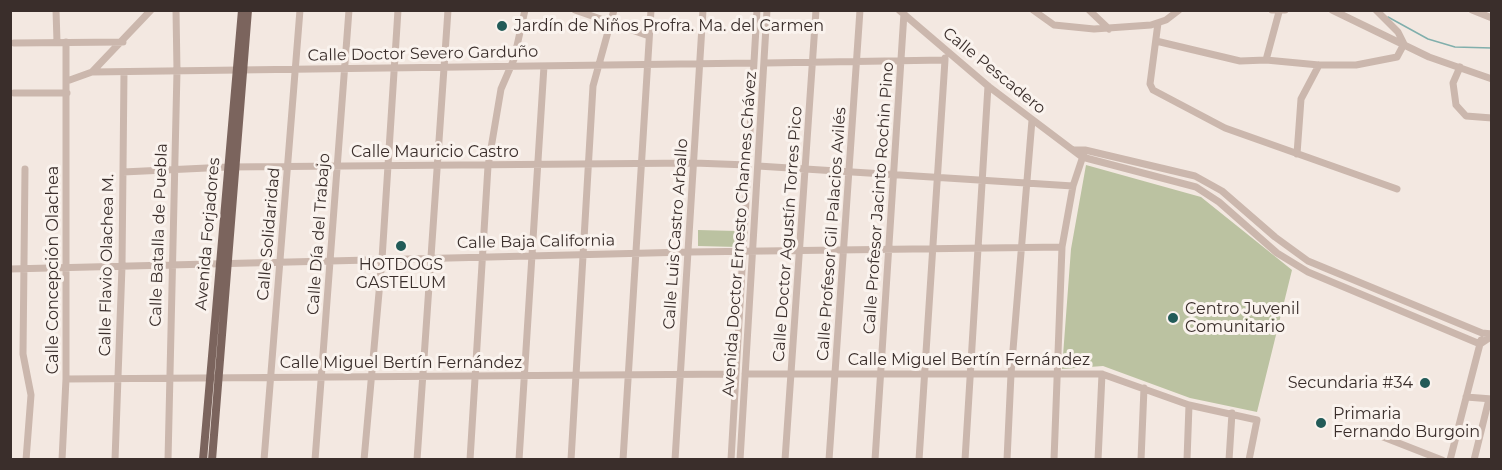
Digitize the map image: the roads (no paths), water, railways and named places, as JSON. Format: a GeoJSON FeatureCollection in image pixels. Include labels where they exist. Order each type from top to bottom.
{"type":"FeatureCollection","features":[{"type":"Feature","properties":{"kind":"main road","name":"Avenida Forjadores"},"geometry":{"type":"LineString","coordinates":[[203,459],[214,377],[224,263],[240,70],[242,10]]}},
{"type":"Feature","properties":{"kind":"main road","name":"Avenida Forjadores"},"geometry":{"type":"LineString","coordinates":[[240,70],[248,10]]}},
{"type":"Feature","properties":{"kind":"main road","name":"Avenida Forjadores"},"geometry":{"type":"LineString","coordinates":[[212,459],[214,377]]}},
{"type":"Feature","properties":{"kind":"street"},"geometry":{"type":"LineString","coordinates":[[56,10],[57,42]]}},
{"type":"Feature","properties":{"kind":"street"},"geometry":{"type":"LineString","coordinates":[[67,81],[92,72],[151,10]]}},
{"type":"Feature","properties":{"kind":"street","name":"Calle Batalla de Puebla"},"geometry":{"type":"LineString","coordinates":[[168,459],[177,71],[176,10]]}},
{"type":"Feature","properties":{"kind":"street","name":"Calle Solidaridad"},"geometry":{"type":"LineString","coordinates":[[264,459],[300,10]]}},
{"type":"Feature","properties":{"kind":"street","name":"Calle Día del Trabajo"},"geometry":{"type":"LineString","coordinates":[[315,459],[349,10]]}},
{"type":"Feature","properties":{"kind":"street"},"geometry":{"type":"LineString","coordinates":[[364,459],[382,259],[398,10]]}},
{"type":"Feature","properties":{"kind":"street"},"geometry":{"type":"LineString","coordinates":[[417,459],[448,10]]}},
{"type":"Feature","properties":{"kind":"street"},"geometry":{"type":"LineString","coordinates":[[470,459],[488,166],[501,89],[511,66],[525,10]]}},
{"type":"Feature","properties":{"kind":"street"},"geometry":{"type":"LineString","coordinates":[[575,10],[649,36]]}},
{"type":"Feature","properties":{"kind":"street"},"geometry":{"type":"LineString","coordinates":[[571,459],[593,86],[614,10]]}},
{"type":"Feature","properties":{"kind":"street"},"geometry":{"type":"LineString","coordinates":[[623,459],[651,10]]}},
{"type":"Feature","properties":{"kind":"street","name":"Calle Luis Castro Arballo"},"geometry":{"type":"LineString","coordinates":[[675,459],[703,10]]}},
{"type":"Feature","properties":{"kind":"street","name":"Avenida Doctor Ernesto Channes Chávez"},"geometry":{"type":"LineString","coordinates":[[740,459],[744,251],[757,10]]}},
{"type":"Feature","properties":{"kind":"street","name":"Avenida Doctor Ernesto Channes Chávez"},"geometry":{"type":"LineString","coordinates":[[731,459],[752,251],[767,10]]}},
{"type":"Feature","properties":{"kind":"street","name":"Calle Doctor Agustín Torres Pico"},"geometry":{"type":"LineString","coordinates":[[785,459],[793,374],[816,10]]}},
{"type":"Feature","properties":{"kind":"street","name":"Calle Profesor Gil Palacios Avilés"},"geometry":{"type":"LineString","coordinates":[[829,459],[837,374],[860,10]]}},
{"type":"Feature","properties":{"kind":"street"},"geometry":{"type":"LineString","coordinates":[[1033,10],[1046,21],[1059,27],[1109,29],[1158,23],[1179,10]]}},
{"type":"Feature","properties":{"kind":"street"},"geometry":{"type":"LineString","coordinates":[[1089,10],[1109,29]]}},
{"type":"Feature","properties":{"kind":"street"},"geometry":{"type":"LineString","coordinates":[[1332,10],[1430,57],[1491,79]]}},
{"type":"Feature","properties":{"kind":"street"},"geometry":{"type":"LineString","coordinates":[[1376,10],[1398,32],[1404,44]]}},
{"type":"Feature","properties":{"kind":"street"},"geometry":{"type":"LineString","coordinates":[[1472,10],[1491,18]]}},
{"type":"Feature","properties":{"kind":"street"},"geometry":{"type":"LineString","coordinates":[[1266,60],[1279,11]]}},
{"type":"Feature","properties":{"kind":"street","name":"Calle Pescadero"},"geometry":{"type":"LineString","coordinates":[[902,12],[988,86],[1074,150],[1084,154]]}},
{"type":"Feature","properties":{"kind":"street","name":"Calle Profesor Jacinto Rochin Pino"},"geometry":{"type":"LineString","coordinates":[[875,459],[901,61],[902,12]]}},
{"type":"Feature","properties":{"kind":"street"},"geometry":{"type":"LineString","coordinates":[[1158,23],[1151,89],[1225,128],[1397,189]]}},
{"type":"Feature","properties":{"kind":"street"},"geometry":{"type":"LineString","coordinates":[[1156,41],[1240,61],[1266,60],[1319,65],[1356,65],[1397,57],[1404,44]]}},
{"type":"Feature","properties":{"kind":"street","name":"Calle Concepción Olachea"},"geometry":{"type":"LineString","coordinates":[[62,459],[66,379],[68,93],[66,42]]}},
{"type":"Feature","properties":{"kind":"street"},"geometry":{"type":"LineString","coordinates":[[14,43],[123,42]]}},
{"type":"Feature","properties":{"kind":"street"},"geometry":{"type":"LineString","coordinates":[[919,459],[946,50]]}},
{"type":"Feature","properties":{"kind":"street"},"geometry":{"type":"LineString","coordinates":[[765,63],[945,60]]}},
{"type":"Feature","properties":{"kind":"street","name":"Calle Doctor Severo Garduño"},"geometry":{"type":"LineString","coordinates":[[92,72],[754,63]]}},
{"type":"Feature","properties":{"kind":"street"},"geometry":{"type":"LineString","coordinates":[[1296,154],[1301,99],[1319,65]]}},
{"type":"Feature","properties":{"kind":"street"},"geometry":{"type":"LineString","coordinates":[[519,459],[544,66]]}},
{"type":"Feature","properties":{"kind":"street"},"geometry":{"type":"LineString","coordinates":[[1460,67],[1453,83],[1456,105],[1466,116],[1491,118]]}},
{"type":"Feature","properties":{"kind":"street","name":"Calle Flavio Olachea M."},"geometry":{"type":"LineString","coordinates":[[115,459],[122,266],[124,72]]}},
{"type":"Feature","properties":{"kind":"street"},"geometry":{"type":"LineString","coordinates":[[965,459],[988,86]]}},
{"type":"Feature","properties":{"kind":"street"},"geometry":{"type":"LineString","coordinates":[[14,93],[68,93]]}},
{"type":"Feature","properties":{"kind":"street"},"geometry":{"type":"LineString","coordinates":[[1007,459],[1020,247],[1032,120]]}},
{"type":"Feature","properties":{"kind":"street"},"geometry":{"type":"LineString","coordinates":[[1054,459],[1062,246],[1073,186],[1084,154]]}},
{"type":"Feature","properties":{"kind":"street"},"geometry":{"type":"LineString","coordinates":[[1084,154],[1195,176],[1222,191],[1308,261],[1491,335]]}},
{"type":"Feature","properties":{"kind":"street"},"geometry":{"type":"LineString","coordinates":[[1084,154],[1196,188],[1219,202],[1292,263],[1361,295],[1480,344]]}},
{"type":"Feature","properties":{"kind":"street","name":"Calle Mauricio Castro"},"geometry":{"type":"LineString","coordinates":[[123,172],[232,167],[694,163],[748,165]]}},
{"type":"Feature","properties":{"kind":"street"},"geometry":{"type":"LineString","coordinates":[[758,166],[1073,186]]}},
{"type":"Feature","properties":{"kind":"street"},"geometry":{"type":"LineString","coordinates":[[25,170],[23,354],[31,395],[26,459]]}},
{"type":"Feature","properties":{"kind":"street"},"geometry":{"type":"LineString","coordinates":[[1246,226],[1254,219]]}},
{"type":"Feature","properties":{"kind":"street","name":"Calle Baja California"},"geometry":{"type":"LineString","coordinates":[[10,269],[431,257],[1062,246]]}},
{"type":"Feature","properties":{"kind":"street"},"geometry":{"type":"LineString","coordinates":[[1361,295],[1366,286]]}},
{"type":"Feature","properties":{"kind":"street"},"geometry":{"type":"LineString","coordinates":[[1450,459],[1482,333]]}},
{"type":"Feature","properties":{"kind":"street"},"geometry":{"type":"LineString","coordinates":[[1480,344],[1491,335]]}},
{"type":"Feature","properties":{"kind":"street"},"geometry":{"type":"LineString","coordinates":[[1098,459],[1102,374]]}},
{"type":"Feature","properties":{"kind":"street","name":"Calle Miguel Bertín Fernández"},"geometry":{"type":"LineString","coordinates":[[66,379],[1102,374],[1189,405],[1232,413],[1258,421],[1249,459]]}},
{"type":"Feature","properties":{"kind":"street"},"geometry":{"type":"LineString","coordinates":[[1141,459],[1144,388]]}},
{"type":"Feature","properties":{"kind":"street"},"geometry":{"type":"LineString","coordinates":[[1466,397],[1490,399],[1474,459]]}},
{"type":"Feature","properties":{"kind":"street"},"geometry":{"type":"LineString","coordinates":[[1187,459],[1189,405]]}},
{"type":"Feature","properties":{"kind":"street"},"geometry":{"type":"LineString","coordinates":[[1229,459],[1232,413]]}},
{"type":"Feature","properties":{"kind":"street"},"geometry":{"type":"LineString","coordinates":[[1481,433],[1491,433]]}},
{"type":"Feature","properties":{"kind":"street"},"geometry":{"type":"LineString","coordinates":[[1378,435],[1442,459]]}},
{"type":"Feature","properties":{"kind":"waterway"},"geometry":{"type":"LineString","coordinates":[[1388,17],[1428,39],[1455,47],[1492,48]]}},
{"type":"Feature","properties":{"kind":"place","name":"Jardín de Niños Profra. Ma. del Carmen"},"geometry":{"type":"Point","coordinates":[502,26]}},
{"type":"Feature","properties":{"kind":"place","name":"HOTDOGS GASTELUM"},"geometry":{"type":"Point","coordinates":[401,246]}},
{"type":"Feature","properties":{"kind":"place","name":"Centro Juvenil Comunitario"},"geometry":{"type":"Point","coordinates":[1173,318]}},
{"type":"Feature","properties":{"kind":"place","name":"Secundaria #34"},"geometry":{"type":"Point","coordinates":[1425,383]}},
{"type":"Feature","properties":{"kind":"place","name":"Primaria Fernando Burgoin"},"geometry":{"type":"Point","coordinates":[1321,423]}}]}
